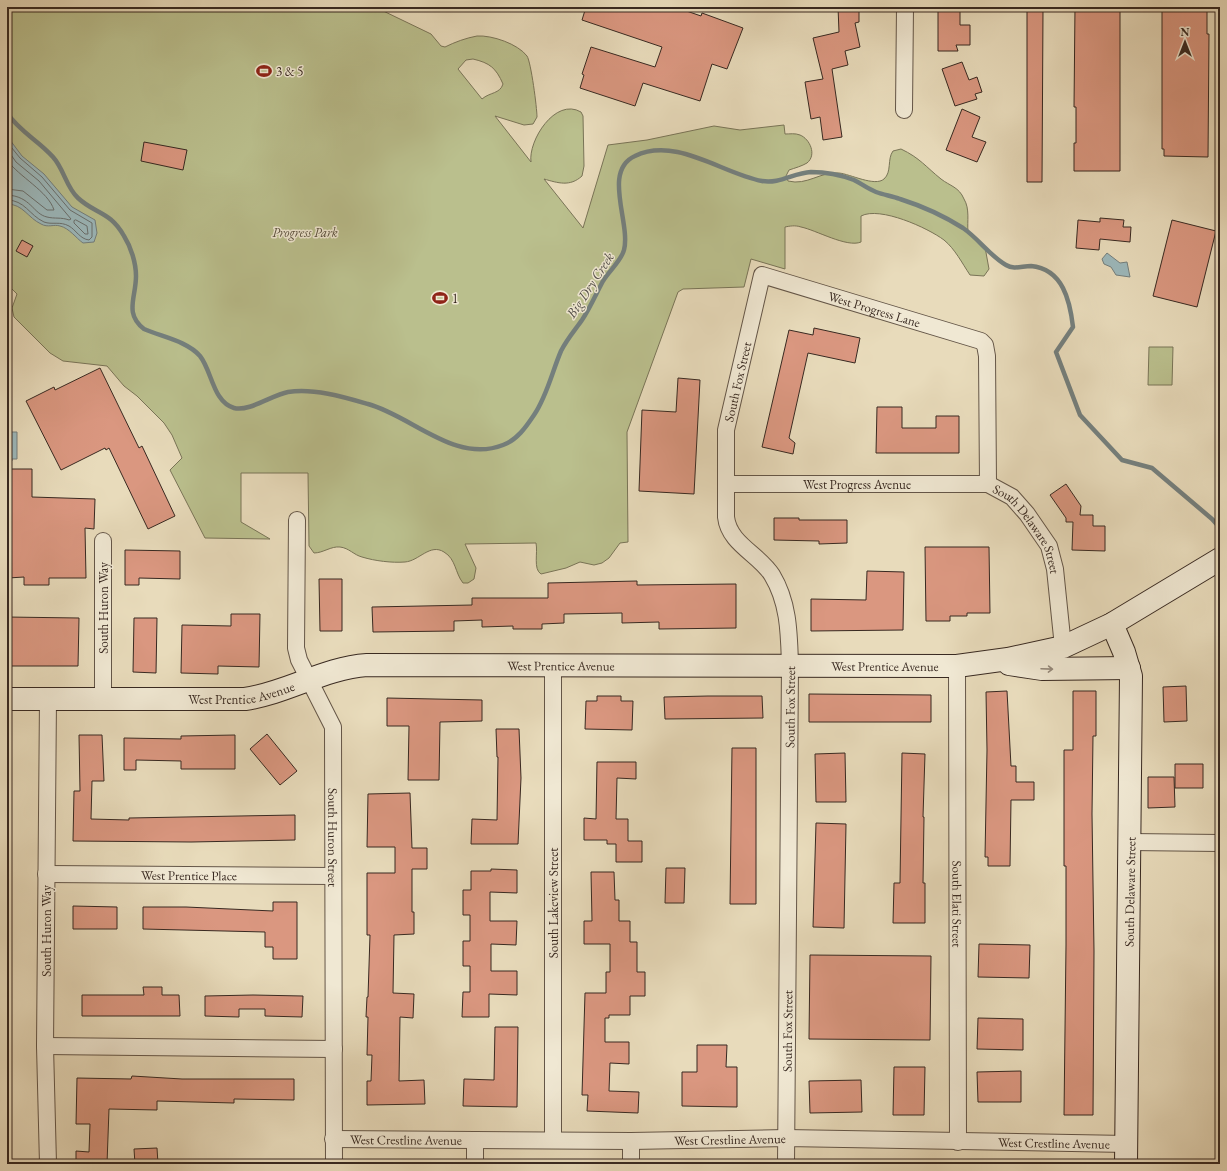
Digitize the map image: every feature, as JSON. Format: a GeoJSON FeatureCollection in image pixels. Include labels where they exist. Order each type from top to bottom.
{"type":"FeatureCollection","features":[{"type":"Feature","properties":{"kind":"street"},"geometry":{"type":"LineString","coordinates":[[904,7],[904,110]]}},
{"type":"Feature","properties":{"kind":"street","name":"West Progress Lane"},"geometry":{"type":"LineString","coordinates":[[762,275],[973,337],[985,345]]}},
{"type":"Feature","properties":{"kind":"street","name":"South Fox Street"},"geometry":{"type":"LineString","coordinates":[[762,275],[726,430],[726,517],[730,531],[769,571],[780,592],[788,623],[790,665],[786,1164]]}},
{"type":"Feature","properties":{"kind":"street","name":"South Delaware Street"},"geometry":{"type":"LineString","coordinates":[[985,345],[987,369],[988,484],[1012,497],[1027,514],[1049,546],[1055,569],[1063,647]]}},
{"type":"Feature","properties":{"kind":"street","name":"West Progress Avenue"},"geometry":{"type":"LineString","coordinates":[[726,484],[988,484]]}},
{"type":"Feature","properties":{"kind":"street","name":"South Huron Street"},"geometry":{"type":"LineString","coordinates":[[296,520],[296,648],[309,679],[333,727],[334,1164]]}},
{"type":"Feature","properties":{"kind":"street","name":"South Huron Way"},"geometry":{"type":"LineString","coordinates":[[103,541],[103,698]]}},
{"type":"Feature","properties":{"kind":"street","name":"West Prentice Avenue"},"geometry":{"type":"LineString","coordinates":[[7,698],[245,699],[262,696],[309,679],[343,669],[367,665],[957,666],[994,661],[1063,647],[1112,624],[1220,559]]}},
{"type":"Feature","properties":{"kind":"street","name":"South Delaware Street"},"geometry":{"type":"LineString","coordinates":[[1112,624],[1124,652],[1131,676],[1126,1154]]}},
{"type":"Feature","properties":{"kind":"street"},"geometry":{"type":"LineString","coordinates":[[994,661],[1042,669],[1129,668]]}},
{"type":"Feature","properties":{"kind":"street","name":"South Lakeview Street"},"geometry":{"type":"LineString","coordinates":[[553,665],[553,1140]]}},
{"type":"Feature","properties":{"kind":"street","name":"South Elati Street"},"geometry":{"type":"LineString","coordinates":[[957,666],[958,1142]]}},
{"type":"Feature","properties":{"kind":"street","name":"South Huron Way"},"geometry":{"type":"LineString","coordinates":[[48,698],[45,1046],[48,1164]]}},
{"type":"Feature","properties":{"kind":"street"},"geometry":{"type":"LineString","coordinates":[[1130,842],[1220,843]]}},
{"type":"Feature","properties":{"kind":"street","name":"West Prentice Place"},"geometry":{"type":"LineString","coordinates":[[46,874],[333,876]]}},
{"type":"Feature","properties":{"kind":"street"},"geometry":{"type":"LineString","coordinates":[[45,1046],[334,1049]]}},
{"type":"Feature","properties":{"kind":"street","name":"West Crestline Avenue"},"geometry":{"type":"LineString","coordinates":[[333,1139],[630,1141],[786,1138],[958,1142],[1126,1154]]}},
{"type":"Feature","properties":{"kind":"street"},"geometry":{"type":"LineString","coordinates":[[475,1140],[475,1164]]}},
{"type":"Feature","properties":{"kind":"street"},"geometry":{"type":"LineString","coordinates":[[630,1141],[631,1164]]}},
{"type":"Feature","properties":{"kind":"green space","name":"Progress Park"},"geometry":{"type":"Polygon","coordinates":[[[7,7],[375,7],[431,34],[441,46],[445,47],[461,40],[477,36],[490,37],[504,41],[518,48],[527,56],[529,60],[537,112],[537,117],[533,124],[524,125],[495,116],[531,162],[531,153],[534,143],[545,124],[553,116],[562,111],[571,109],[581,112],[583,116],[584,166],[582,176],[573,182],[568,183],[559,183],[544,179],[583,228],[608,145],[647,140],[714,126],[740,130],[784,125],[785,134],[796,134],[804,137],[807,140],[812,152],[812,156],[807,163],[789,170],[786,176],[788,181],[801,182],[826,174],[839,173],[869,181],[880,181],[884,179],[888,173],[890,158],[893,151],[901,149],[913,156],[941,179],[960,192],[967,207],[968,232],[985,247],[989,269],[984,276],[970,275],[955,252],[944,240],[916,224],[891,216],[869,214],[861,216],[861,242],[855,243],[840,241],[799,226],[785,227],[785,269],[751,259],[744,287],[683,289],[678,292],[627,432],[628,542],[620,543],[609,558],[602,563],[594,565],[580,562],[566,568],[541,574],[536,565],[536,543],[465,544],[476,568],[474,579],[468,583],[463,583],[451,558],[439,550],[429,551],[415,559],[405,562],[384,561],[367,558],[340,547],[314,553],[309,546],[308,473],[241,473],[241,522],[270,539],[205,538],[170,470],[182,458],[172,435],[164,423],[137,396],[124,386],[107,366],[63,361],[50,353],[14,317],[12,308],[17,294],[10,287],[7,292],[7,7]],[[473,59],[466,60],[458,69],[482,99],[500,90],[503,84],[498,74],[492,67],[473,59]]]}},
{"type":"Feature","properties":{"kind":"green space"},"geometry":{"type":"Polygon","coordinates":[[[1149,347],[1173,347],[1172,385],[1148,385],[1149,347]]]}},
{"type":"Feature","properties":{"kind":"water"},"geometry":{"type":"Polygon","coordinates":[[[7,136],[22,156],[44,174],[72,207],[95,220],[97,233],[94,242],[83,243],[63,227],[44,225],[36,221],[17,206],[7,204],[7,136]]]}},
{"type":"Feature","properties":{"kind":"water"},"geometry":{"type":"Polygon","coordinates":[[[1107,253],[1120,263],[1127,262],[1130,277],[1116,275],[1111,267],[1104,264],[1102,259],[1107,253]]]}},
{"type":"Feature","properties":{"kind":"water"},"geometry":{"type":"Polygon","coordinates":[[[7,432],[17,432],[17,459],[12,459],[12,461],[7,459],[7,432]]]}},
{"type":"Feature","properties":{"kind":"building"},"geometry":{"type":"Polygon","coordinates":[[[586,7],[675,7],[701,16],[702,13],[743,28],[727,69],[712,64],[700,101],[643,83],[635,106],[580,88],[584,75],[582,74],[591,47],[655,67],[662,47],[582,20],[586,7]]]}},
{"type":"Feature","properties":{"kind":"building"},"geometry":{"type":"Polygon","coordinates":[[[838,7],[859,7],[859,22],[855,23],[860,47],[845,51],[848,65],[832,69],[842,137],[823,140],[820,117],[811,119],[805,82],[823,79],[813,38],[839,32],[838,7]]]}},
{"type":"Feature","properties":{"kind":"building"},"geometry":{"type":"Polygon","coordinates":[[[1075,7],[1120,7],[1120,171],[1074,171],[1074,143],[1076,143],[1076,107],[1074,107],[1075,7]]]}},
{"type":"Feature","properties":{"kind":"building"},"geometry":{"type":"Polygon","coordinates":[[[1162,7],[1207,7],[1207,34],[1209,34],[1208,157],[1164,156],[1164,149],[1162,149],[1162,7]]]}},
{"type":"Feature","properties":{"kind":"building"},"geometry":{"type":"Polygon","coordinates":[[[1027,10],[1043,10],[1042,182],[1027,182],[1027,10]]]}},
{"type":"Feature","properties":{"kind":"building"},"geometry":{"type":"Polygon","coordinates":[[[938,11],[960,11],[960,25],[970,25],[970,45],[956,45],[958,51],[938,51],[938,11]]]}},
{"type":"Feature","properties":{"kind":"building"},"geometry":{"type":"Polygon","coordinates":[[[962,62],[969,80],[977,77],[982,92],[975,94],[977,99],[955,106],[942,69],[962,62]]]}},
{"type":"Feature","properties":{"kind":"building"},"geometry":{"type":"Polygon","coordinates":[[[962,109],[980,117],[972,137],[986,142],[977,162],[946,150],[962,109]]]}},
{"type":"Feature","properties":{"kind":"building"},"geometry":{"type":"Polygon","coordinates":[[[144,142],[187,150],[183,170],[141,161],[144,142]]]}},
{"type":"Feature","properties":{"kind":"building"},"geometry":{"type":"Polygon","coordinates":[[[1100,218],[1124,220],[1123,227],[1131,227],[1130,242],[1100,239],[1099,250],[1076,248],[1078,220],[1100,222],[1100,218]]]}},
{"type":"Feature","properties":{"kind":"building"},"geometry":{"type":"Polygon","coordinates":[[[1172,220],[1216,231],[1197,307],[1153,296],[1172,220]]]}},
{"type":"Feature","properties":{"kind":"building"},"geometry":{"type":"Polygon","coordinates":[[[22,240],[33,246],[27,257],[16,251],[22,240]]]}},
{"type":"Feature","properties":{"kind":"building"},"geometry":{"type":"Polygon","coordinates":[[[814,328],[860,338],[855,363],[808,353],[789,438],[795,443],[793,454],[762,447],[789,330],[813,335],[814,328]]]}},
{"type":"Feature","properties":{"kind":"building"},"geometry":{"type":"Polygon","coordinates":[[[100,368],[139,448],[142,446],[175,516],[148,529],[109,448],[106,450],[105,448],[61,470],[26,401],[54,387],[55,390],[100,368]]]}},
{"type":"Feature","properties":{"kind":"building"},"geometry":{"type":"Polygon","coordinates":[[[678,378],[700,380],[694,494],[639,491],[642,410],[676,412],[678,378]]]}},
{"type":"Feature","properties":{"kind":"building"},"geometry":{"type":"Polygon","coordinates":[[[877,407],[902,407],[902,428],[936,428],[936,416],[959,416],[959,453],[876,453],[877,407]]]}},
{"type":"Feature","properties":{"kind":"building"},"geometry":{"type":"Polygon","coordinates":[[[10,469],[32,469],[32,497],[95,499],[94,529],[85,528],[86,578],[49,578],[49,585],[24,585],[24,577],[8,578],[7,499],[10,499],[10,469]]]}},
{"type":"Feature","properties":{"kind":"building"},"geometry":{"type":"Polygon","coordinates":[[[1066,484],[1081,506],[1080,515],[1093,515],[1093,526],[1105,526],[1105,551],[1072,550],[1073,522],[1066,522],[1066,518],[1050,495],[1066,484]]]}},
{"type":"Feature","properties":{"kind":"building"},"geometry":{"type":"Polygon","coordinates":[[[774,518],[799,518],[799,520],[847,520],[847,543],[819,544],[819,541],[774,540],[774,518]]]}},
{"type":"Feature","properties":{"kind":"building"},"geometry":{"type":"Polygon","coordinates":[[[925,547],[989,547],[990,613],[967,613],[967,616],[950,616],[950,621],[926,621],[925,547]]]}},
{"type":"Feature","properties":{"kind":"building"},"geometry":{"type":"Polygon","coordinates":[[[125,550],[180,551],[180,579],[139,578],[139,585],[125,585],[125,550]]]}},
{"type":"Feature","properties":{"kind":"building"},"geometry":{"type":"Polygon","coordinates":[[[867,571],[904,572],[903,630],[811,631],[811,599],[866,600],[867,571]]]}},
{"type":"Feature","properties":{"kind":"building"},"geometry":{"type":"Polygon","coordinates":[[[319,579],[342,579],[342,631],[320,631],[319,579]]]}},
{"type":"Feature","properties":{"kind":"building"},"geometry":{"type":"Polygon","coordinates":[[[637,581],[637,585],[736,584],[736,628],[659,629],[659,622],[622,623],[622,613],[564,614],[564,623],[542,624],[542,629],[513,629],[513,626],[482,627],[482,620],[454,621],[454,631],[373,632],[372,607],[472,605],[472,598],[548,598],[548,583],[637,581]]]}},
{"type":"Feature","properties":{"kind":"building"},"geometry":{"type":"Polygon","coordinates":[[[231,614],[260,614],[259,667],[218,666],[218,674],[181,673],[182,625],[231,626],[231,614]]]}},
{"type":"Feature","properties":{"kind":"building"},"geometry":{"type":"Polygon","coordinates":[[[7,617],[79,618],[78,666],[7,666],[7,617]]]}},
{"type":"Feature","properties":{"kind":"building"},"geometry":{"type":"Polygon","coordinates":[[[134,618],[157,618],[156,673],[133,672],[134,618]]]}},
{"type":"Feature","properties":{"kind":"building"},"geometry":{"type":"Polygon","coordinates":[[[1186,686],[1187,721],[1164,722],[1163,687],[1186,686]]]}},
{"type":"Feature","properties":{"kind":"building"},"geometry":{"type":"Polygon","coordinates":[[[1007,691],[1011,766],[1016,766],[1016,782],[1034,782],[1034,800],[1011,800],[1010,866],[988,866],[988,857],[985,857],[987,750],[986,692],[1007,691]]]}},
{"type":"Feature","properties":{"kind":"building"},"geometry":{"type":"Polygon","coordinates":[[[1073,691],[1096,691],[1096,736],[1093,736],[1092,814],[1094,951],[1093,1115],[1064,1115],[1066,866],[1064,866],[1064,750],[1073,750],[1073,691]]]}},
{"type":"Feature","properties":{"kind":"building"},"geometry":{"type":"Polygon","coordinates":[[[809,694],[931,695],[931,722],[809,722],[809,694]]]}},
{"type":"Feature","properties":{"kind":"building"},"geometry":{"type":"Polygon","coordinates":[[[597,696],[621,696],[621,701],[633,701],[632,730],[585,729],[586,701],[597,701],[597,696]]]}},
{"type":"Feature","properties":{"kind":"building"},"geometry":{"type":"Polygon","coordinates":[[[762,696],[763,718],[665,719],[664,697],[762,696]]]}},
{"type":"Feature","properties":{"kind":"building"},"geometry":{"type":"Polygon","coordinates":[[[387,698],[482,700],[482,721],[440,722],[439,780],[408,780],[409,726],[387,726],[387,698]]]}},
{"type":"Feature","properties":{"kind":"building"},"geometry":{"type":"Polygon","coordinates":[[[496,729],[519,729],[521,778],[518,844],[471,844],[472,819],[497,820],[498,757],[496,729]]]}},
{"type":"Feature","properties":{"kind":"building"},"geometry":{"type":"Polygon","coordinates":[[[267,734],[297,771],[280,785],[250,749],[267,734]]]}},
{"type":"Feature","properties":{"kind":"building"},"geometry":{"type":"Polygon","coordinates":[[[79,735],[102,735],[104,781],[92,781],[91,819],[129,820],[129,818],[295,815],[295,840],[191,842],[73,841],[74,791],[80,791],[79,735]]]}},
{"type":"Feature","properties":{"kind":"building"},"geometry":{"type":"Polygon","coordinates":[[[235,735],[235,769],[181,769],[181,761],[136,760],[136,770],[124,770],[124,738],[181,739],[181,736],[235,735]]]}},
{"type":"Feature","properties":{"kind":"building"},"geometry":{"type":"Polygon","coordinates":[[[732,748],[756,748],[756,904],[730,904],[732,748]]]}},
{"type":"Feature","properties":{"kind":"building"},"geometry":{"type":"Polygon","coordinates":[[[845,753],[846,802],[816,802],[815,754],[845,753]]]}},
{"type":"Feature","properties":{"kind":"building"},"geometry":{"type":"Polygon","coordinates":[[[902,753],[925,754],[923,883],[925,883],[925,923],[893,923],[894,883],[900,883],[902,753]]]}},
{"type":"Feature","properties":{"kind":"building"},"geometry":{"type":"Polygon","coordinates":[[[597,762],[636,762],[636,779],[617,778],[616,819],[628,819],[628,841],[642,841],[642,862],[616,862],[616,844],[607,844],[607,840],[584,840],[584,818],[596,819],[597,762]]]}},
{"type":"Feature","properties":{"kind":"building"},"geometry":{"type":"Polygon","coordinates":[[[1175,764],[1203,764],[1203,788],[1175,788],[1175,764]]]}},
{"type":"Feature","properties":{"kind":"building"},"geometry":{"type":"Polygon","coordinates":[[[1148,777],[1174,777],[1175,807],[1148,808],[1148,777]]]}},
{"type":"Feature","properties":{"kind":"building"},"geometry":{"type":"Polygon","coordinates":[[[410,793],[412,848],[427,848],[427,869],[412,869],[412,912],[414,912],[414,934],[394,935],[393,993],[414,994],[413,1018],[400,1017],[399,1081],[424,1080],[425,1104],[367,1105],[367,1081],[371,1081],[372,1055],[367,1055],[368,1017],[366,1017],[370,935],[367,935],[367,873],[395,873],[395,847],[367,847],[368,794],[410,793]]]}},
{"type":"Feature","properties":{"kind":"building"},"geometry":{"type":"Polygon","coordinates":[[[816,823],[846,824],[844,928],[813,927],[816,823]]]}},
{"type":"Feature","properties":{"kind":"building"},"geometry":{"type":"Polygon","coordinates":[[[666,868],[685,868],[684,903],[665,903],[666,868]]]}},
{"type":"Feature","properties":{"kind":"building"},"geometry":{"type":"Polygon","coordinates":[[[491,869],[517,870],[517,893],[490,892],[490,921],[517,921],[516,945],[491,944],[491,971],[517,971],[517,995],[489,994],[489,1017],[462,1017],[463,992],[470,992],[470,966],[463,966],[463,941],[470,941],[470,915],[463,915],[463,890],[471,890],[471,871],[491,871],[491,869]]]}},
{"type":"Feature","properties":{"kind":"building"},"geometry":{"type":"Polygon","coordinates":[[[591,872],[614,872],[615,900],[619,900],[619,921],[630,921],[630,942],[637,942],[637,972],[645,972],[645,996],[630,996],[630,1015],[609,1015],[609,1018],[605,1018],[605,1042],[629,1042],[629,1064],[610,1063],[609,1091],[639,1092],[638,1113],[587,1111],[588,1095],[582,1095],[585,993],[606,993],[606,972],[610,972],[610,944],[584,944],[584,921],[592,921],[591,872]]]}},
{"type":"Feature","properties":{"kind":"building"},"geometry":{"type":"Polygon","coordinates":[[[273,902],[297,902],[297,959],[273,959],[273,947],[265,947],[265,932],[143,929],[143,907],[186,907],[273,911],[273,902]]]}},
{"type":"Feature","properties":{"kind":"building"},"geometry":{"type":"Polygon","coordinates":[[[73,906],[117,907],[117,929],[73,929],[73,906]]]}},
{"type":"Feature","properties":{"kind":"building"},"geometry":{"type":"Polygon","coordinates":[[[979,944],[1030,945],[1029,978],[978,977],[979,944]]]}},
{"type":"Feature","properties":{"kind":"building"},"geometry":{"type":"Polygon","coordinates":[[[810,955],[931,956],[930,1040],[809,1039],[810,955]]]}},
{"type":"Feature","properties":{"kind":"building"},"geometry":{"type":"Polygon","coordinates":[[[143,987],[162,987],[162,995],[179,995],[180,1016],[82,1016],[82,995],[144,995],[143,987]]]}},
{"type":"Feature","properties":{"kind":"building"},"geometry":{"type":"Polygon","coordinates":[[[205,996],[303,996],[302,1017],[265,1016],[265,1009],[239,1009],[239,1017],[205,1016],[205,996]]]}},
{"type":"Feature","properties":{"kind":"building"},"geometry":{"type":"Polygon","coordinates":[[[978,1018],[1023,1019],[1023,1050],[977,1049],[978,1018]]]}},
{"type":"Feature","properties":{"kind":"building"},"geometry":{"type":"Polygon","coordinates":[[[495,1027],[518,1027],[517,1107],[463,1106],[464,1079],[494,1080],[495,1027]]]}},
{"type":"Feature","properties":{"kind":"building"},"geometry":{"type":"Polygon","coordinates":[[[697,1045],[727,1045],[726,1067],[737,1067],[737,1107],[682,1106],[682,1072],[697,1072],[697,1045]]]}},
{"type":"Feature","properties":{"kind":"building"},"geometry":{"type":"Polygon","coordinates":[[[894,1067],[925,1067],[924,1115],[893,1115],[894,1067]]]}},
{"type":"Feature","properties":{"kind":"building"},"geometry":{"type":"Polygon","coordinates":[[[1021,1071],[1021,1102],[978,1102],[977,1072],[1021,1071]]]}},
{"type":"Feature","properties":{"kind":"building"},"geometry":{"type":"Polygon","coordinates":[[[132,1076],[182,1079],[294,1079],[294,1100],[234,1099],[234,1103],[157,1101],[157,1110],[109,1109],[107,1164],[76,1164],[76,1151],[89,1152],[90,1124],[76,1124],[77,1078],[131,1079],[132,1076]]]}},
{"type":"Feature","properties":{"kind":"building"},"geometry":{"type":"Polygon","coordinates":[[[861,1080],[862,1112],[810,1113],[809,1081],[861,1080]]]}},
{"type":"Feature","properties":{"kind":"building"},"geometry":{"type":"Polygon","coordinates":[[[157,1148],[158,1164],[135,1164],[134,1149],[157,1148]]]}},
{"type":"Feature","properties":{"kind":"waterway","name":"Big Dry Creek"},"geometry":{"type":"LineString","coordinates":[[7,113],[23,131],[53,157],[74,194],[84,203],[108,217],[119,228],[127,240],[135,266],[136,284],[132,305],[134,317],[138,323],[144,329],[181,343],[195,351],[204,362],[217,393],[227,405],[240,409],[247,408],[288,392],[318,392],[368,404],[401,418],[451,444],[468,448],[485,449],[508,443],[521,433],[539,408],[563,347],[585,315],[603,281],[618,262],[624,250],[625,239],[619,185],[620,173],[625,163],[635,156],[651,151],[667,150],[699,158],[747,177],[762,181],[769,182],[781,180],[798,174],[811,172],[827,173],[849,178],[876,192],[916,205],[948,219],[969,232],[995,257],[1009,266],[1015,268],[1031,266],[1042,268],[1051,273],[1063,288],[1070,307],[1073,327],[1056,352],[1080,415],[1122,460],[1152,468],[1212,519],[1220,528]]}},
{"type":"Feature","properties":{"kind":"place","name":"3 & 5"},"geometry":{"type":"Point","coordinates":[264,71]}},
{"type":"Feature","properties":{"kind":"place","name":"1"},"geometry":{"type":"Point","coordinates":[440,298]}}]}
